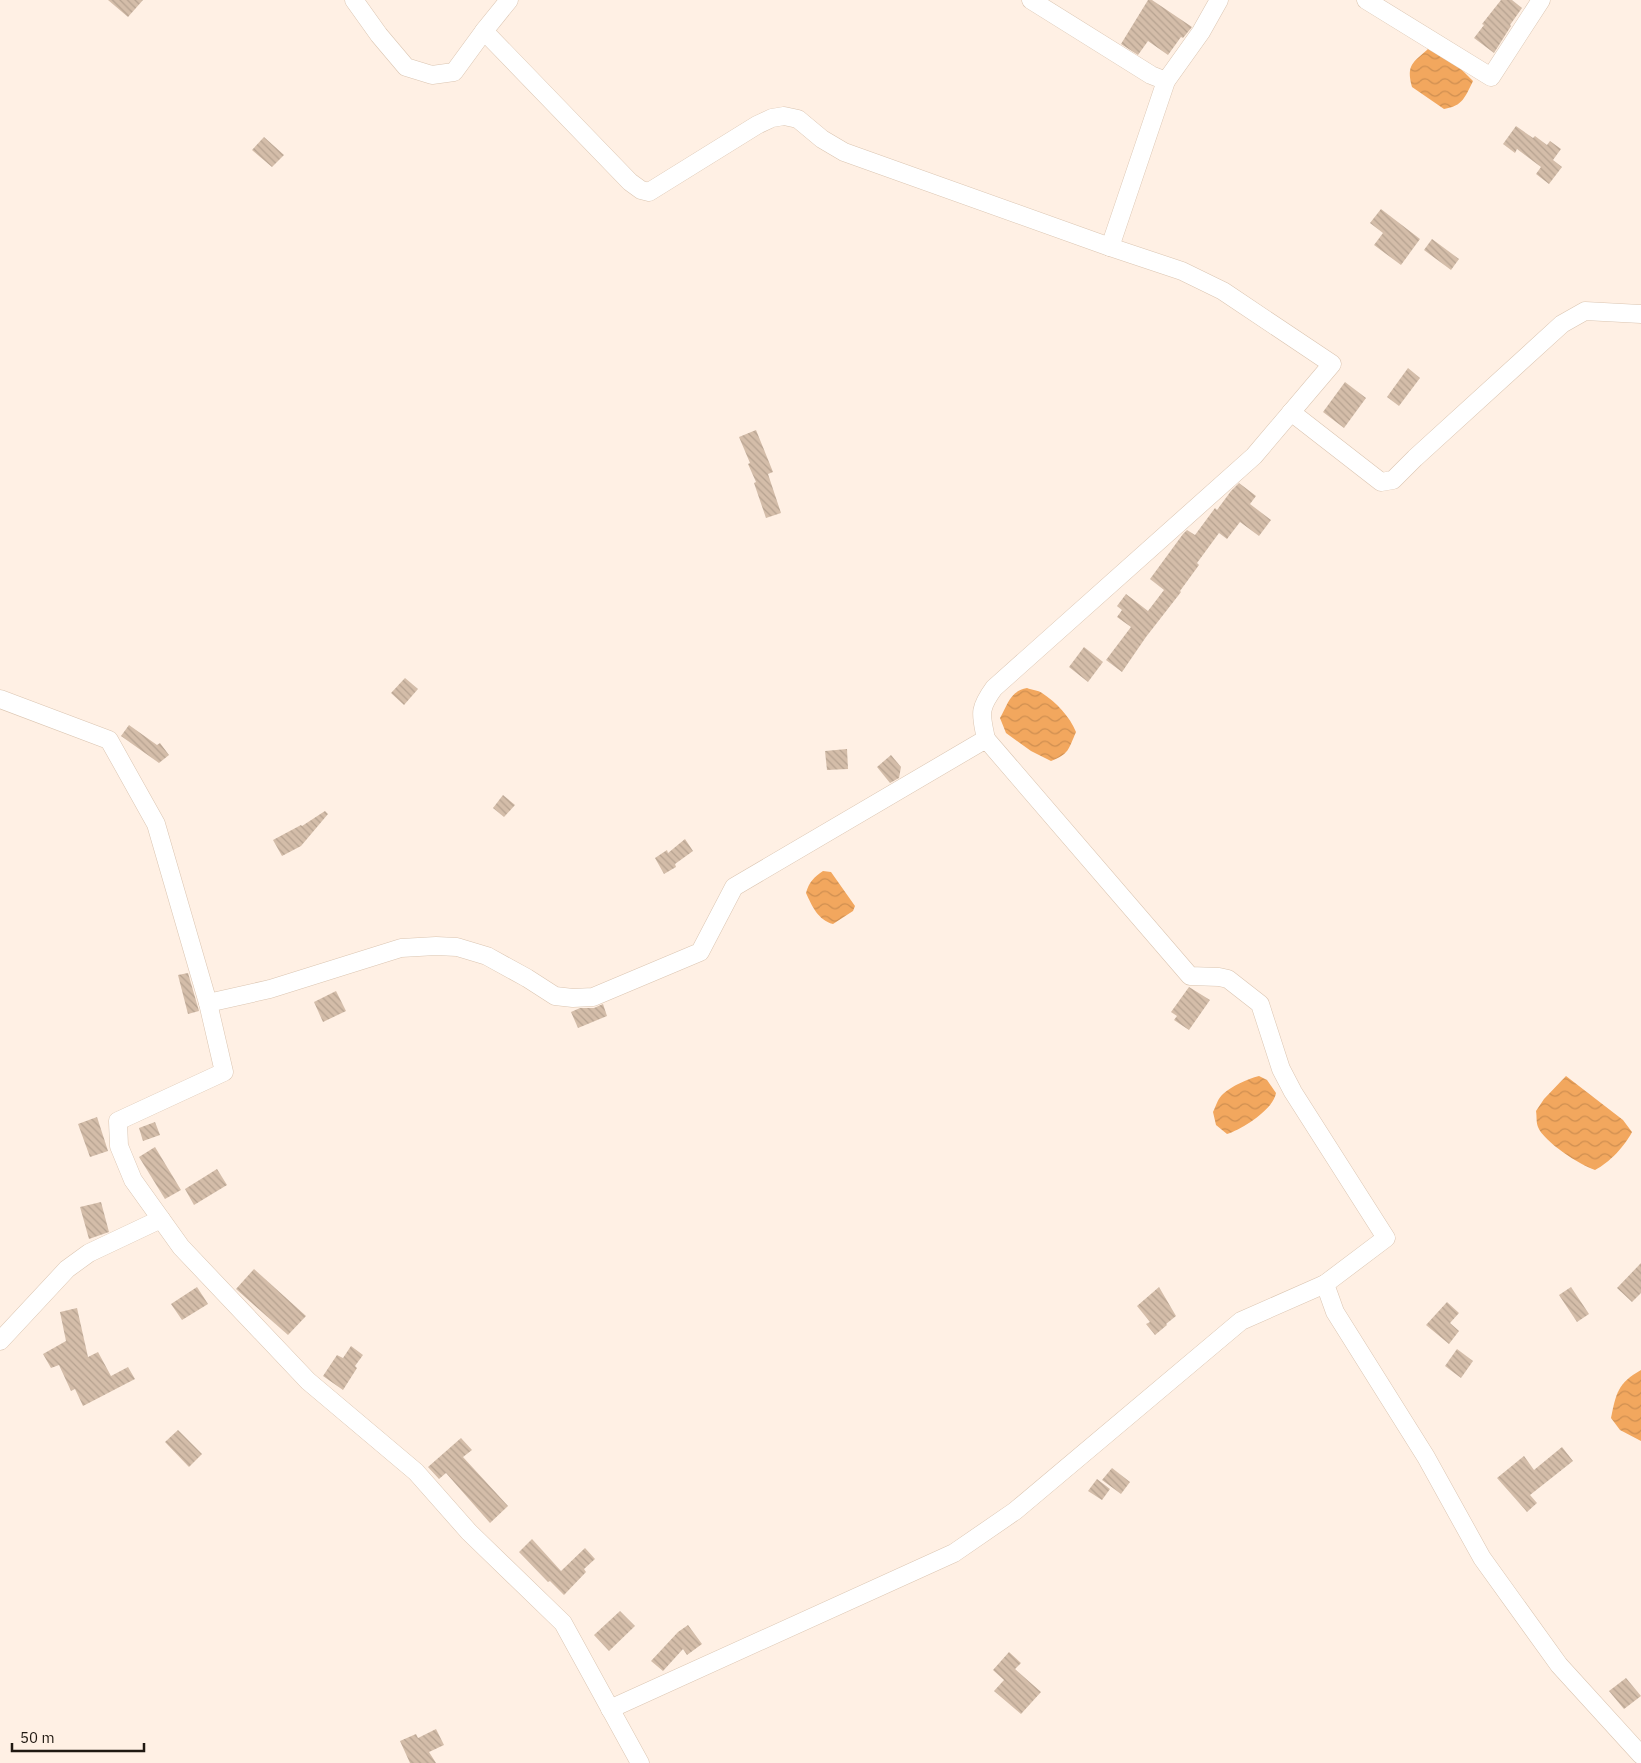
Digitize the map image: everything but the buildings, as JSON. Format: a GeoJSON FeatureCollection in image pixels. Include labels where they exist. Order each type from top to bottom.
{"type":"FeatureCollection","features":[{"type":"Feature","properties":{"kind":"street"},"geometry":{"type":"LineString","coordinates":[[354,0],[379,35],[406,67],[432,75],[454,72],[510,0]]}},
{"type":"Feature","properties":{"kind":"street"},"geometry":{"type":"LineString","coordinates":[[1031,0],[1121,58],[1166,81]]}},
{"type":"Feature","properties":{"kind":"street"},"geometry":{"type":"LineString","coordinates":[[1110,247],[1166,81],[1201,32],[1219,0]]}},
{"type":"Feature","properties":{"kind":"street"},"geometry":{"type":"LineString","coordinates":[[1366,0],[1491,77],[1541,0]]}},
{"type":"Feature","properties":{"kind":"street"},"geometry":{"type":"LineString","coordinates":[[484,32],[630,182],[641,190],[649,192],[757,125],[772,118],[784,116],[798,119],[822,139],[844,152],[1182,271],[1223,291],[1332,364],[1254,456],[994,688],[985,700],[981,714],[986,740],[1190,976],[1219,976],[1228,979],[1260,1004],[1280,1069],[1386,1238],[1324,1284],[1241,1321],[1015,1511],[954,1553],[610,1709]]}},
{"type":"Feature","properties":{"kind":"street"},"geometry":{"type":"LineString","coordinates":[[1291,412],[1381,482],[1393,480],[1562,324],[1585,312],[1641,314]]}},
{"type":"Feature","properties":{"kind":"street"},"geometry":{"type":"LineString","coordinates":[[0,699],[109,740],[156,824],[208,1003],[224,1072],[118,1121],[119,1146],[133,1180],[181,1247],[308,1381],[416,1472],[469,1532],[563,1623],[640,1763]]}},
{"type":"Feature","properties":{"kind":"street"},"geometry":{"type":"LineString","coordinates":[[208,1003],[270,989],[401,948],[436,946],[457,947],[486,956],[527,978],[555,996],[573,998],[593,997],[700,952],[734,887],[986,740]]}},
{"type":"Feature","properties":{"kind":"street"},"geometry":{"type":"LineString","coordinates":[[0,1341],[67,1269],[89,1253],[161,1219]]}},
{"type":"Feature","properties":{"kind":"street"},"geometry":{"type":"LineString","coordinates":[[1324,1284],[1335,1312],[1426,1458],[1482,1558],[1559,1665],[1641,1755]]}},
{"type":"Feature","properties":{"kind":"water"},"geometry":{"type":"Polygon","coordinates":[[[1429,48],[1459,67],[1473,81],[1463,100],[1450,108],[1444,109],[1412,87],[1410,73],[1412,64],[1429,48]]]}},
{"type":"Feature","properties":{"kind":"water"},"geometry":{"type":"Polygon","coordinates":[[[1027,688],[1040,692],[1052,701],[1066,715],[1076,732],[1067,751],[1051,761],[1031,751],[1006,733],[1000,718],[1013,695],[1027,688]]]}},
{"type":"Feature","properties":{"kind":"water"},"geometry":{"type":"Polygon","coordinates":[[[823,871],[831,872],[855,906],[853,911],[833,924],[819,916],[806,893],[812,880],[823,871]]]}},
{"type":"Feature","properties":{"kind":"water"},"geometry":{"type":"Polygon","coordinates":[[[1259,1076],[1267,1080],[1276,1093],[1274,1099],[1256,1118],[1241,1128],[1227,1134],[1216,1125],[1213,1112],[1218,1100],[1235,1086],[1259,1076]]]}},
{"type":"Feature","properties":{"kind":"water"},"geometry":{"type":"Polygon","coordinates":[[[1566,1076],[1623,1120],[1632,1132],[1616,1154],[1595,1170],[1572,1158],[1555,1146],[1547,1139],[1537,1125],[1536,1111],[1544,1099],[1566,1076]]]}},
{"type":"Feature","properties":{"kind":"water"},"geometry":{"type":"Polygon","coordinates":[[[1641,1370],[1641,1441],[1620,1430],[1611,1418],[1619,1390],[1627,1379],[1641,1370]]]}}]}
